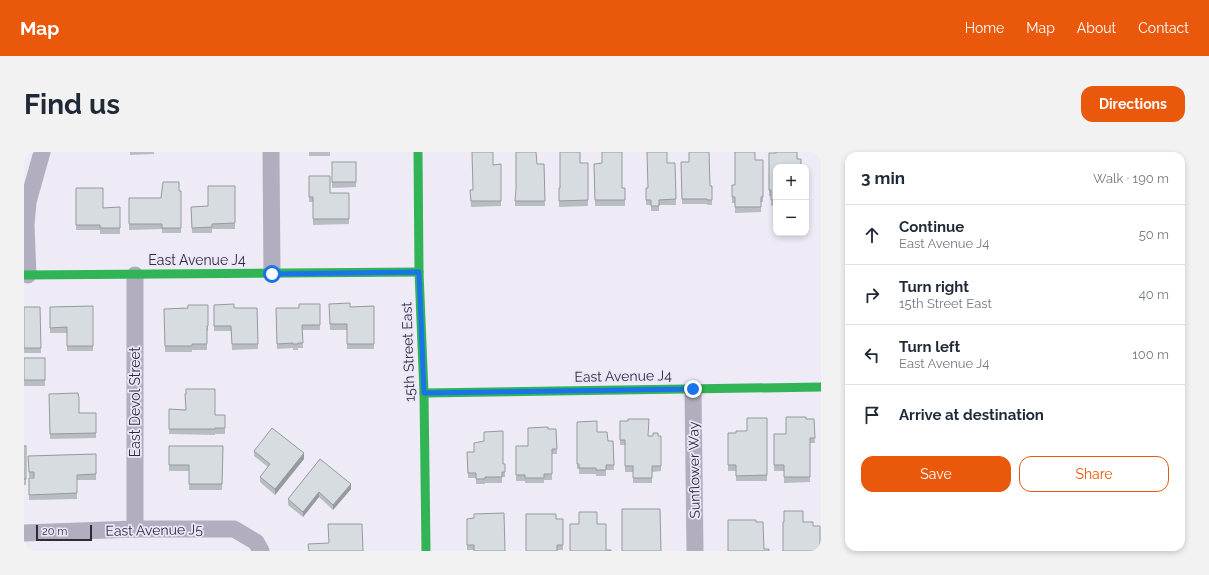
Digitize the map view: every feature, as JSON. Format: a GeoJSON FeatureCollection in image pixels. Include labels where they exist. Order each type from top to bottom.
{"type":"FeatureCollection","features":[{"type":"Feature","properties":{"kind":"street"},"geometry":{"type":"LineString","coordinates":[[26,275],[26,225],[28,202],[42,152]]}},
{"type":"Feature","properties":{"kind":"street"},"geometry":{"type":"LineString","coordinates":[[271,152],[272,274]]}},
{"type":"Feature","properties":{"kind":"street","name":"15th Street East"},"geometry":{"type":"LineString","coordinates":[[418,152],[419,272],[424,393],[426,551]]}},
{"type":"Feature","properties":{"kind":"street","name":"East Avenue J4"},"geometry":{"type":"LineString","coordinates":[[26,275],[419,272]]}},
{"type":"Feature","properties":{"kind":"street","name":"East Devol Street"},"geometry":{"type":"LineString","coordinates":[[135,275],[135,529]]}},
{"type":"Feature","properties":{"kind":"street","name":"East Avenue J4"},"geometry":{"type":"LineString","coordinates":[[424,393],[821,387]]}},
{"type":"Feature","properties":{"kind":"street","name":"Sunflower Way"},"geometry":{"type":"LineString","coordinates":[[693,389],[695,551]]}},
{"type":"Feature","properties":{"kind":"street","name":"East Avenue J5"},"geometry":{"type":"LineString","coordinates":[[24,533],[135,529],[234,529],[258,547]]}},
{"type":"Feature","properties":{"kind":"building"},"geometry":{"type":"Polygon","coordinates":[[[472,152],[493,152],[493,165],[501,164],[501,201],[471,201],[470,190],[473,190],[472,152]]]}},
{"type":"Feature","properties":{"kind":"building"},"geometry":{"type":"Polygon","coordinates":[[[516,152],[536,152],[537,164],[544,164],[545,201],[515,201],[516,152]]]}},
{"type":"Feature","properties":{"kind":"building"},"geometry":{"type":"Polygon","coordinates":[[[560,152],[580,152],[580,163],[588,163],[588,200],[559,201],[560,152]]]}},
{"type":"Feature","properties":{"kind":"building"},"geometry":{"type":"Polygon","coordinates":[[[602,152],[622,152],[622,188],[625,188],[625,200],[595,200],[594,164],[602,163],[602,152]]]}},
{"type":"Feature","properties":{"kind":"building"},"geometry":{"type":"Polygon","coordinates":[[[647,152],[667,152],[667,163],[675,163],[676,199],[659,200],[659,206],[651,206],[651,200],[646,200],[646,188],[648,188],[647,152]]]}},
{"type":"Feature","properties":{"kind":"building"},"geometry":{"type":"Polygon","coordinates":[[[689,152],[709,152],[712,200],[682,199],[681,162],[689,162],[689,152]]]}},
{"type":"Feature","properties":{"kind":"building"},"geometry":{"type":"Polygon","coordinates":[[[735,152],[755,152],[755,160],[763,160],[763,197],[761,197],[761,207],[735,207],[735,197],[732,197],[732,185],[735,185],[735,152]]]}},
{"type":"Feature","properties":{"kind":"building"},"geometry":{"type":"Polygon","coordinates":[[[797,152],[797,159],[801,159],[801,164],[773,164],[773,200],[771,200],[771,190],[769,190],[769,153],[797,152]]]}},
{"type":"Feature","properties":{"kind":"building"},"geometry":{"type":"Polygon","coordinates":[[[332,162],[356,162],[356,182],[332,182],[332,162]]]}},
{"type":"Feature","properties":{"kind":"building"},"geometry":{"type":"Polygon","coordinates":[[[309,176],[330,176],[330,193],[349,193],[349,219],[313,219],[313,197],[309,197],[309,176]]]}},
{"type":"Feature","properties":{"kind":"building"},"geometry":{"type":"Polygon","coordinates":[[[163,182],[179,182],[179,191],[181,191],[181,228],[162,228],[162,224],[129,224],[129,198],[161,198],[163,182]]]}},
{"type":"Feature","properties":{"kind":"building"},"geometry":{"type":"Polygon","coordinates":[[[208,186],[235,186],[235,223],[212,224],[212,227],[192,228],[191,207],[208,206],[208,186]]]}},
{"type":"Feature","properties":{"kind":"building"},"geometry":{"type":"Polygon","coordinates":[[[76,188],[103,188],[103,208],[120,207],[120,228],[100,228],[100,225],[76,225],[76,188]]]}},
{"type":"Feature","properties":{"kind":"building"},"geometry":{"type":"Polygon","coordinates":[[[350,303],[350,307],[374,306],[374,344],[347,344],[347,324],[330,324],[329,304],[350,303]]]}},
{"type":"Feature","properties":{"kind":"building"},"geometry":{"type":"Polygon","coordinates":[[[234,304],[234,308],[257,308],[258,344],[232,344],[231,326],[214,326],[214,305],[234,304]]]}},
{"type":"Feature","properties":{"kind":"building"},"geometry":{"type":"Polygon","coordinates":[[[299,304],[320,304],[320,325],[302,325],[303,343],[277,344],[276,308],[299,308],[299,304]]]}},
{"type":"Feature","properties":{"kind":"building"},"geometry":{"type":"Polygon","coordinates":[[[188,305],[208,305],[207,344],[192,344],[192,346],[165,346],[164,309],[188,308],[188,305]]]}},
{"type":"Feature","properties":{"kind":"building"},"geometry":{"type":"Polygon","coordinates":[[[93,306],[93,346],[67,346],[67,327],[50,328],[50,307],[93,306]]]}},
{"type":"Feature","properties":{"kind":"building"},"geometry":{"type":"Polygon","coordinates":[[[24,307],[40,307],[41,348],[24,348],[24,307]]]}},
{"type":"Feature","properties":{"kind":"building"},"geometry":{"type":"Polygon","coordinates":[[[24,358],[45,358],[45,380],[24,380],[24,358]]]}},
{"type":"Feature","properties":{"kind":"building"},"geometry":{"type":"Polygon","coordinates":[[[186,389],[215,389],[215,415],[225,415],[225,428],[169,429],[169,409],[186,410],[186,389]]]}},
{"type":"Feature","properties":{"kind":"building"},"geometry":{"type":"Polygon","coordinates":[[[78,393],[79,413],[96,413],[96,433],[50,434],[49,394],[78,393]]]}},
{"type":"Feature","properties":{"kind":"building"},"geometry":{"type":"Polygon","coordinates":[[[786,417],[806,417],[806,419],[814,419],[815,438],[810,438],[810,477],[784,477],[784,465],[774,465],[774,434],[786,434],[786,417]]]}},
{"type":"Feature","properties":{"kind":"building"},"geometry":{"type":"Polygon","coordinates":[[[747,418],[767,418],[767,475],[736,476],[736,465],[728,465],[728,433],[747,431],[747,418]]]}},
{"type":"Feature","properties":{"kind":"building"},"geometry":{"type":"Polygon","coordinates":[[[628,419],[649,419],[648,436],[653,436],[653,433],[658,433],[658,436],[661,436],[661,466],[652,466],[652,478],[633,478],[633,466],[625,466],[625,440],[620,440],[620,421],[628,421],[628,419]]]}},
{"type":"Feature","properties":{"kind":"building"},"geometry":{"type":"Polygon","coordinates":[[[597,421],[597,432],[607,432],[608,441],[613,441],[614,465],[606,465],[606,470],[596,470],[596,468],[579,468],[579,464],[577,464],[577,422],[597,421]]]}},
{"type":"Feature","properties":{"kind":"building"},"geometry":{"type":"Polygon","coordinates":[[[548,427],[548,429],[556,429],[557,449],[552,449],[552,474],[544,474],[544,478],[525,478],[525,475],[516,475],[516,446],[528,446],[528,428],[548,427]]]}},
{"type":"Feature","properties":{"kind":"building"},"geometry":{"type":"Polygon","coordinates":[[[272,428],[304,453],[275,489],[260,477],[270,464],[254,451],[272,428]]]}},
{"type":"Feature","properties":{"kind":"building"},"geometry":{"type":"Polygon","coordinates":[[[503,431],[503,464],[505,464],[505,472],[502,472],[502,477],[485,477],[485,479],[476,479],[476,473],[468,473],[467,452],[474,452],[474,443],[484,441],[484,432],[503,431]]]}},
{"type":"Feature","properties":{"kind":"building"},"geometry":{"type":"Polygon","coordinates":[[[24,446],[26,446],[26,479],[24,479],[24,446]]]}},
{"type":"Feature","properties":{"kind":"building"},"geometry":{"type":"Polygon","coordinates":[[[169,446],[223,446],[222,484],[189,484],[189,465],[169,465],[169,446]]]}},
{"type":"Feature","properties":{"kind":"building"},"geometry":{"type":"Polygon","coordinates":[[[96,454],[96,474],[77,475],[77,493],[29,495],[29,478],[34,478],[34,472],[29,472],[28,456],[96,454]]]}},
{"type":"Feature","properties":{"kind":"building"},"geometry":{"type":"Polygon","coordinates":[[[320,459],[351,484],[333,505],[319,492],[303,512],[288,499],[320,459]]]}},
{"type":"Feature","properties":{"kind":"building"},"geometry":{"type":"Polygon","coordinates":[[[622,509],[660,509],[661,551],[622,551],[622,509]]]}},
{"type":"Feature","properties":{"kind":"building"},"geometry":{"type":"Polygon","coordinates":[[[784,511],[803,511],[803,522],[813,522],[813,526],[820,526],[820,551],[783,551],[784,511]]]}},
{"type":"Feature","properties":{"kind":"building"},"geometry":{"type":"Polygon","coordinates":[[[579,512],[597,512],[597,524],[606,524],[606,550],[611,551],[570,551],[570,524],[579,524],[579,512]]]}},
{"type":"Feature","properties":{"kind":"building"},"geometry":{"type":"Polygon","coordinates":[[[504,513],[505,551],[474,551],[474,545],[467,545],[467,519],[474,518],[474,514],[504,513]]]}},
{"type":"Feature","properties":{"kind":"building"},"geometry":{"type":"Polygon","coordinates":[[[526,514],[556,514],[556,519],[563,519],[563,545],[557,545],[557,551],[526,551],[526,514]]]}},
{"type":"Feature","properties":{"kind":"building"},"geometry":{"type":"Polygon","coordinates":[[[728,520],[756,520],[756,522],[763,522],[764,549],[769,549],[769,551],[728,551],[728,520]]]}},
{"type":"Feature","properties":{"kind":"building"},"geometry":{"type":"Polygon","coordinates":[[[328,524],[362,524],[363,551],[309,551],[308,544],[329,543],[328,524]]]}},
{"type":"Feature","properties":{"kind":"traffic: fast"},"geometry":{"type":"LineString","coordinates":[[418,152],[419,272],[424,393],[426,551]]}},
{"type":"Feature","properties":{"kind":"traffic: fast"},"geometry":{"type":"LineString","coordinates":[[24,275],[419,272]]}},
{"type":"Feature","properties":{"kind":"traffic: fast"},"geometry":{"type":"LineString","coordinates":[[424,393],[821,387]]}},
{"type":"Feature","properties":{"kind":"route"},"geometry":{"type":"LineString","coordinates":[[272,274],[419,272],[424,393],[693,389]]}}]}
